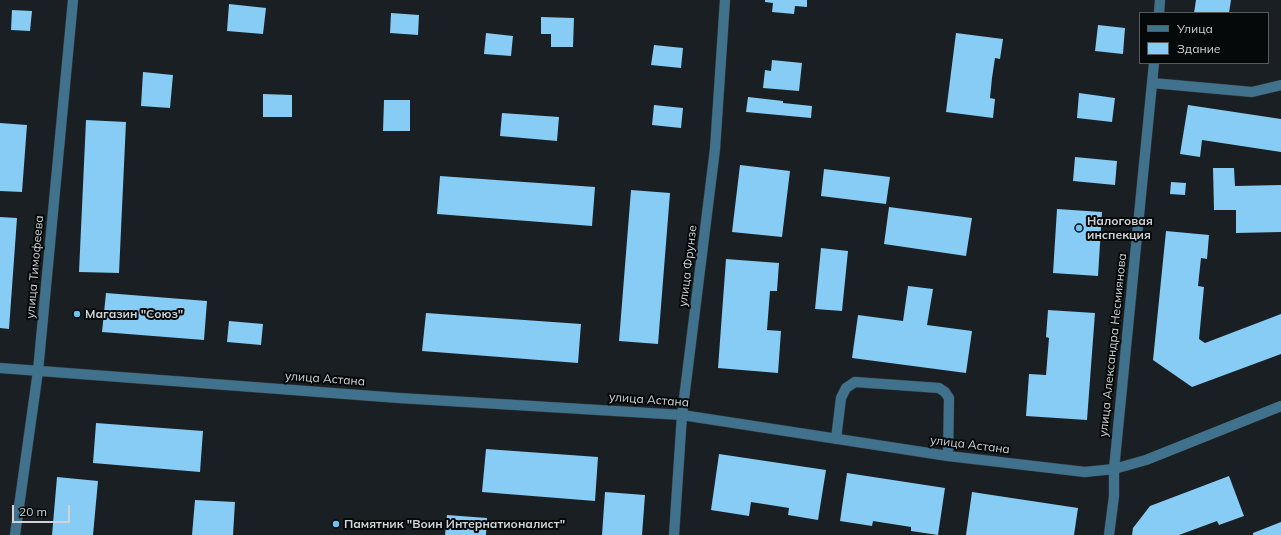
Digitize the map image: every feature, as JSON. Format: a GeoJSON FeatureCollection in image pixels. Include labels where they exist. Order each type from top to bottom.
{"type":"FeatureCollection","features":[{"type":"Feature","properties":{"kind":"street","name":"улица Тимофеева"},"geometry":{"type":"LineString","coordinates":[[15,535],[38,370],[73,0]]}},
{"type":"Feature","properties":{"kind":"street","name":"улица Фрунзе"},"geometry":{"type":"LineString","coordinates":[[674,535],[682,415],[715,149],[725,0]]}},
{"type":"Feature","properties":{"kind":"street"},"geometry":{"type":"LineString","coordinates":[[1159,12],[1160,0]]}},
{"type":"Feature","properties":{"kind":"street","name":"улица Александра Несмиянова"},"geometry":{"type":"LineString","coordinates":[[1109,535],[1114,496],[1114,469],[1154,64]]}},
{"type":"Feature","properties":{"kind":"street"},"geometry":{"type":"LineString","coordinates":[[1152,84],[1252,92],[1281,85]]}},
{"type":"Feature","properties":{"kind":"street","name":"улица Астана"},"geometry":{"type":"LineString","coordinates":[[0,368],[399,398],[682,415],[948,456],[1085,472],[1114,469],[1146,460],[1281,406]]}},
{"type":"Feature","properties":{"kind":"street"},"geometry":{"type":"LineString","coordinates":[[836,439],[841,398],[846,388],[855,382],[939,388],[945,392],[949,398],[948,456]]}},
{"type":"Feature","properties":{"kind":"building"},"geometry":{"type":"Polygon","coordinates":[[[765,0],[807,0],[807,7],[795,6],[794,14],[772,12],[773,3],[765,2],[765,0]]]}},
{"type":"Feature","properties":{"kind":"building"},"geometry":{"type":"Polygon","coordinates":[[[1196,0],[1231,0],[1229,12],[1194,12],[1196,0]]]}},
{"type":"Feature","properties":{"kind":"building"},"geometry":{"type":"Polygon","coordinates":[[[229,4],[266,8],[263,34],[227,31],[229,4]]]}},
{"type":"Feature","properties":{"kind":"building"},"geometry":{"type":"Polygon","coordinates":[[[12,10],[32,11],[30,31],[11,30],[12,10]]]}},
{"type":"Feature","properties":{"kind":"building"},"geometry":{"type":"Polygon","coordinates":[[[391,13],[419,15],[418,35],[390,33],[391,13]]]}},
{"type":"Feature","properties":{"kind":"building"},"geometry":{"type":"Polygon","coordinates":[[[541,17],[574,18],[573,47],[551,47],[551,34],[541,34],[541,17]]]}},
{"type":"Feature","properties":{"kind":"building"},"geometry":{"type":"Polygon","coordinates":[[[1098,25],[1125,28],[1123,54],[1095,51],[1098,25]]]}},
{"type":"Feature","properties":{"kind":"building"},"geometry":{"type":"Polygon","coordinates":[[[486,33],[513,36],[511,56],[484,54],[486,33]]]}},
{"type":"Feature","properties":{"kind":"building"},"geometry":{"type":"Polygon","coordinates":[[[956,33],[1003,39],[1000,59],[995,58],[992,78],[990,98],[995,99],[993,118],[946,112],[956,33]]]}},
{"type":"Feature","properties":{"kind":"building"},"geometry":{"type":"Polygon","coordinates":[[[654,45],[683,48],[681,68],[651,65],[654,45]]]}},
{"type":"Feature","properties":{"kind":"building"},"geometry":{"type":"Polygon","coordinates":[[[772,60],[802,63],[799,91],[763,88],[765,70],[771,71],[772,60]]]}},
{"type":"Feature","properties":{"kind":"building"},"geometry":{"type":"Polygon","coordinates":[[[143,72],[173,75],[170,108],[141,106],[143,72]]]}},
{"type":"Feature","properties":{"kind":"building"},"geometry":{"type":"Polygon","coordinates":[[[1079,93],[1115,98],[1112,122],[1077,118],[1079,93]]]}},
{"type":"Feature","properties":{"kind":"building"},"geometry":{"type":"Polygon","coordinates":[[[263,94],[292,95],[292,117],[263,117],[263,94]]]}},
{"type":"Feature","properties":{"kind":"building"},"geometry":{"type":"Polygon","coordinates":[[[748,97],[812,106],[811,118],[746,112],[748,97]]]}},
{"type":"Feature","properties":{"kind":"building"},"geometry":{"type":"Polygon","coordinates":[[[384,100],[410,100],[410,131],[383,131],[384,100]]]}},
{"type":"Feature","properties":{"kind":"building"},"geometry":{"type":"Polygon","coordinates":[[[654,105],[683,108],[681,128],[652,125],[654,105]]]}},
{"type":"Feature","properties":{"kind":"building"},"geometry":{"type":"Polygon","coordinates":[[[1188,105],[1281,119],[1281,152],[1202,140],[1200,157],[1180,154],[1188,105]]]}},
{"type":"Feature","properties":{"kind":"building"},"geometry":{"type":"Polygon","coordinates":[[[502,113],[559,117],[557,141],[500,136],[502,113]]]}},
{"type":"Feature","properties":{"kind":"building"},"geometry":{"type":"Polygon","coordinates":[[[86,120],[126,122],[119,273],[79,272],[86,120]]]}},
{"type":"Feature","properties":{"kind":"building"},"geometry":{"type":"Polygon","coordinates":[[[0,123],[27,125],[22,192],[0,191],[0,123]]]}},
{"type":"Feature","properties":{"kind":"building"},"geometry":{"type":"Polygon","coordinates":[[[1075,157],[1117,161],[1115,185],[1073,181],[1075,157]]]}},
{"type":"Feature","properties":{"kind":"building"},"geometry":{"type":"Polygon","coordinates":[[[740,165],[790,171],[782,237],[732,232],[740,165]]]}},
{"type":"Feature","properties":{"kind":"building"},"geometry":{"type":"Polygon","coordinates":[[[1213,168],[1234,168],[1235,186],[1281,185],[1281,232],[1236,233],[1236,210],[1214,210],[1213,168]]]}},
{"type":"Feature","properties":{"kind":"building"},"geometry":{"type":"Polygon","coordinates":[[[824,169],[890,177],[886,204],[821,196],[824,169]]]}},
{"type":"Feature","properties":{"kind":"building"},"geometry":{"type":"Polygon","coordinates":[[[440,176],[595,187],[592,226],[437,214],[440,176]]]}},
{"type":"Feature","properties":{"kind":"building"},"geometry":{"type":"Polygon","coordinates":[[[1171,182],[1186,183],[1185,195],[1170,194],[1171,182]]]}},
{"type":"Feature","properties":{"kind":"building"},"geometry":{"type":"Polygon","coordinates":[[[631,190],[670,193],[658,344],[619,341],[631,190]]]}},
{"type":"Feature","properties":{"kind":"building"},"geometry":{"type":"Polygon","coordinates":[[[889,207],[972,218],[966,256],[884,244],[889,207]]]}},
{"type":"Feature","properties":{"kind":"building","name":"Налоговая инспекция"},"geometry":{"type":"Polygon","coordinates":[[[1057,209],[1102,212],[1098,276],[1053,273],[1057,209]]]}},
{"type":"Feature","properties":{"kind":"building"},"geometry":{"type":"Polygon","coordinates":[[[0,217],[17,218],[9,329],[0,328],[0,217]]]}},
{"type":"Feature","properties":{"kind":"building"},"geometry":{"type":"Polygon","coordinates":[[[1166,231],[1209,235],[1207,259],[1201,258],[1198,286],[1204,287],[1199,339],[1205,343],[1281,314],[1281,354],[1192,387],[1153,360],[1166,231]]]}},
{"type":"Feature","properties":{"kind":"building"},"geometry":{"type":"Polygon","coordinates":[[[821,248],[848,251],[842,311],[815,309],[821,248]]]}},
{"type":"Feature","properties":{"kind":"building"},"geometry":{"type":"Polygon","coordinates":[[[726,259],[779,263],[777,291],[770,291],[767,330],[781,331],[778,373],[718,368],[726,259]]]}},
{"type":"Feature","properties":{"kind":"building"},"geometry":{"type":"Polygon","coordinates":[[[908,286],[933,289],[927,325],[972,331],[966,373],[852,358],[858,315],[903,321],[908,286]]]}},
{"type":"Feature","properties":{"kind":"building"},"geometry":{"type":"Polygon","coordinates":[[[106,293],[207,301],[204,340],[102,332],[106,293]]]}},
{"type":"Feature","properties":{"kind":"building"},"geometry":{"type":"Polygon","coordinates":[[[1048,310],[1095,313],[1087,420],[1026,416],[1029,374],[1046,375],[1049,338],[1046,337],[1048,310]]]}},
{"type":"Feature","properties":{"kind":"building"},"geometry":{"type":"Polygon","coordinates":[[[426,313],[581,324],[578,363],[422,351],[426,313]]]}},
{"type":"Feature","properties":{"kind":"building"},"geometry":{"type":"Polygon","coordinates":[[[229,321],[263,324],[261,345],[227,342],[229,321]]]}},
{"type":"Feature","properties":{"kind":"building"},"geometry":{"type":"Polygon","coordinates":[[[96,423],[203,431],[200,472],[93,463],[96,423]]]}},
{"type":"Feature","properties":{"kind":"building"},"geometry":{"type":"Polygon","coordinates":[[[486,449],[598,457],[595,501],[482,492],[486,449]]]}},
{"type":"Feature","properties":{"kind":"building"},"geometry":{"type":"Polygon","coordinates":[[[719,454],[826,470],[818,520],[788,515],[789,508],[751,502],[749,516],[711,510],[719,454]]]}},
{"type":"Feature","properties":{"kind":"building"},"geometry":{"type":"Polygon","coordinates":[[[847,473],[945,488],[938,535],[911,531],[911,527],[873,521],[872,526],[840,521],[847,473]]]}},
{"type":"Feature","properties":{"kind":"building"},"geometry":{"type":"Polygon","coordinates":[[[1229,476],[1244,516],[1219,525],[1217,521],[1179,535],[1132,535],[1133,528],[1150,506],[1229,476]]]}},
{"type":"Feature","properties":{"kind":"building"},"geometry":{"type":"Polygon","coordinates":[[[57,477],[98,481],[93,535],[52,535],[57,477]]]}},
{"type":"Feature","properties":{"kind":"building"},"geometry":{"type":"Polygon","coordinates":[[[605,492],[645,495],[642,535],[602,535],[605,492]]]}},
{"type":"Feature","properties":{"kind":"building"},"geometry":{"type":"Polygon","coordinates":[[[972,492],[1078,508],[1074,535],[966,535],[972,492]]]}},
{"type":"Feature","properties":{"kind":"building"},"geometry":{"type":"Polygon","coordinates":[[[195,500],[235,502],[233,535],[192,535],[195,500]]]}},
{"type":"Feature","properties":{"kind":"building"},"geometry":{"type":"Polygon","coordinates":[[[447,515],[487,518],[486,535],[445,535],[447,515]]]}},
{"type":"Feature","properties":{"kind":"building"},"geometry":{"type":"Polygon","coordinates":[[[1281,522],[1281,535],[1253,535],[1253,533],[1281,522]]]}},
{"type":"Feature","properties":{"kind":"place","name":"Налоговая инспекция"},"geometry":{"type":"Point","coordinates":[1079,228]}},
{"type":"Feature","properties":{"kind":"place","name":"Магазин \"Союз\""},"geometry":{"type":"Point","coordinates":[77,314]}},
{"type":"Feature","properties":{"kind":"place","name":"Памятник \"Воин Интернатионалист\""},"geometry":{"type":"Point","coordinates":[336,524]}}]}
